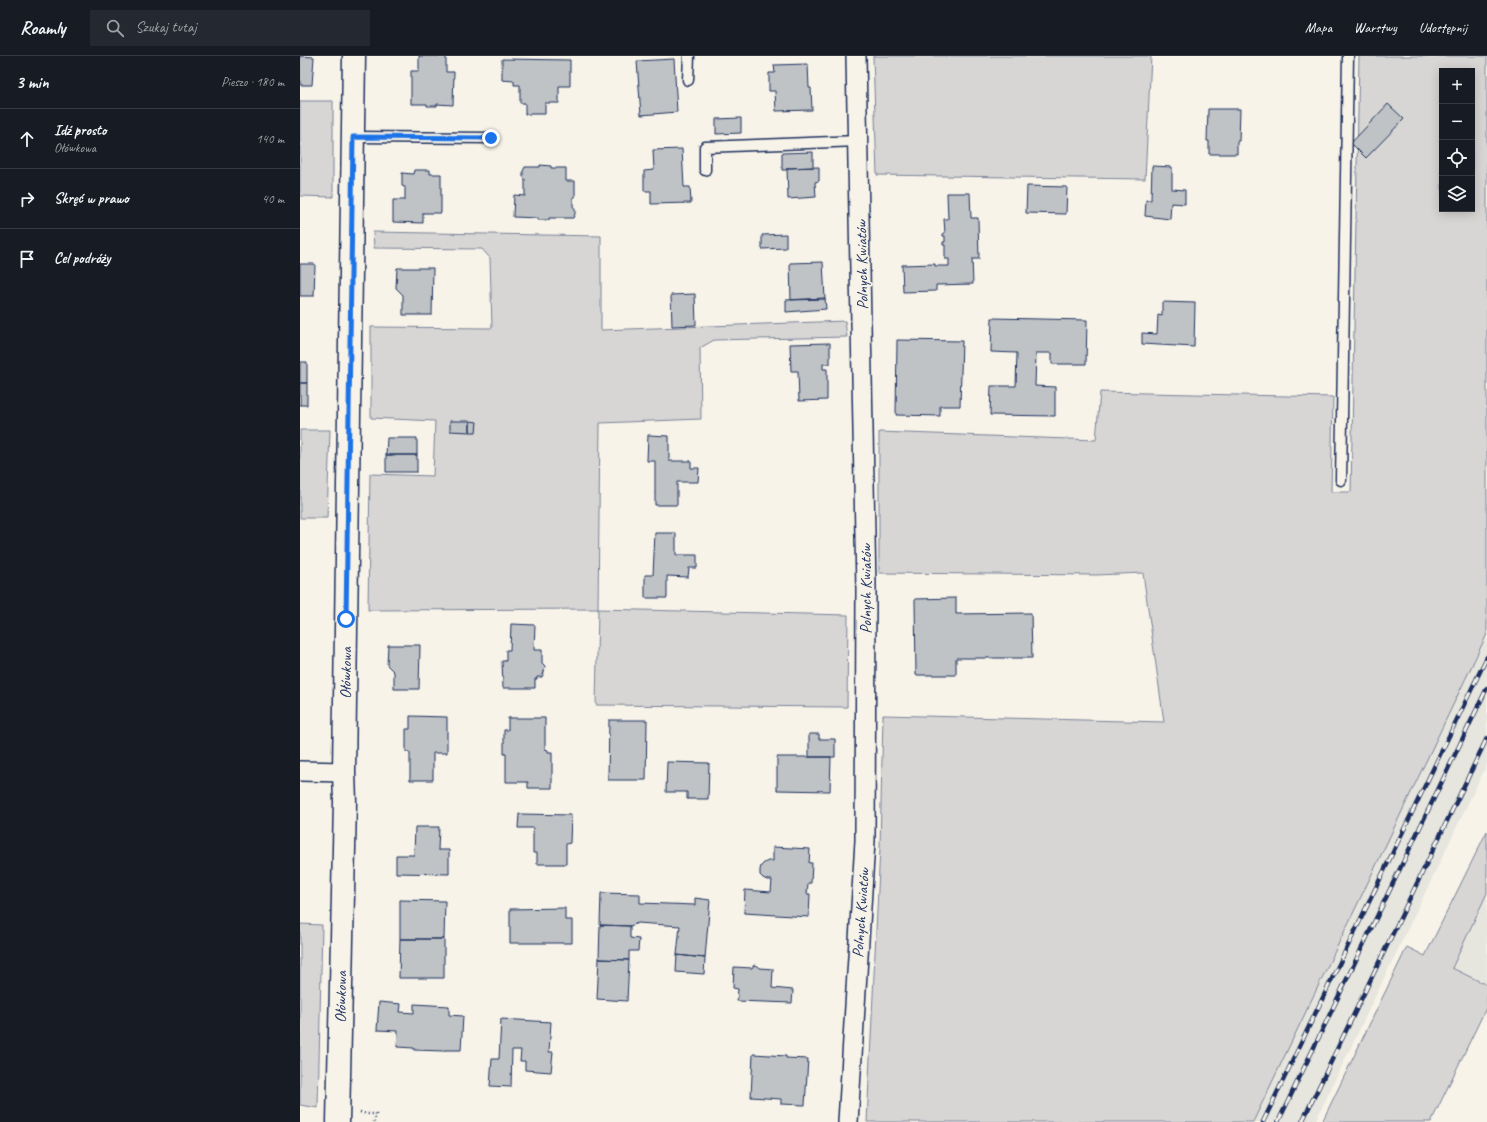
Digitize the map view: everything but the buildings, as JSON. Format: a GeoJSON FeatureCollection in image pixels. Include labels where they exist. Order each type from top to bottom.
{"type":"FeatureCollection","features":[{"type":"Feature","properties":{"kind":"street","name":"Ołówkowa"},"geometry":{"type":"LineString","coordinates":[[338,1122],[345,802],[344,772],[354,56]]}},
{"type":"Feature","properties":{"kind":"street","name":"Polnych Kwiatów"},"geometry":{"type":"LineString","coordinates":[[848,1122],[865,841],[866,589],[856,56]]}},
{"type":"Feature","properties":{"kind":"street"},"geometry":{"type":"LineString","coordinates":[[300,771],[344,772]]}},
{"type":"Feature","properties":{"kind":"lane"},"geometry":{"type":"LineString","coordinates":[[688,80],[689,56]]}},
{"type":"Feature","properties":{"kind":"lane"},"geometry":{"type":"LineString","coordinates":[[1342,480],[1348,56]]}},
{"type":"Feature","properties":{"kind":"lane"},"geometry":{"type":"LineString","coordinates":[[353,137],[491,138]]}},
{"type":"Feature","properties":{"kind":"lane"},"geometry":{"type":"LineString","coordinates":[[705,170],[705,147],[858,142]]}},
{"type":"Feature","properties":{"kind":"path"},"geometry":{"type":"LineString","coordinates":[[374,1122],[376,1114]]}},
{"type":"Feature","properties":{"kind":"shaded area"},"geometry":{"type":"Polygon","coordinates":[[[873,56],[1151,56],[1145,179],[877,175],[873,56]]]}},
{"type":"Feature","properties":{"kind":"shaded area"},"geometry":{"type":"Polygon","coordinates":[[[1359,56],[1487,56],[1487,634],[1253,1122],[867,1122],[880,848],[883,715],[1164,722],[1143,573],[1096,575],[879,573],[879,432],[1096,440],[1100,392],[1333,397],[1331,492],[1351,492],[1359,56]]]}},
{"type":"Feature","properties":{"kind":"shaded area"},"geometry":{"type":"Polygon","coordinates":[[[300,101],[333,101],[333,197],[300,196],[300,101]]]}},
{"type":"Feature","properties":{"kind":"shaded area"},"geometry":{"type":"Polygon","coordinates":[[[373,232],[601,236],[601,330],[845,321],[847,337],[714,340],[700,348],[701,419],[600,423],[598,609],[368,610],[370,474],[433,476],[435,421],[371,418],[371,327],[492,328],[490,258],[482,249],[374,248],[373,232]]]}},
{"type":"Feature","properties":{"kind":"shaded area"},"geometry":{"type":"Polygon","coordinates":[[[300,430],[330,430],[327,518],[300,518],[300,430]]]}},
{"type":"Feature","properties":{"kind":"shaded area"},"geometry":{"type":"Polygon","coordinates":[[[598,609],[848,615],[847,707],[596,705],[598,609]]]}},
{"type":"Feature","properties":{"kind":"shaded area"},"geometry":{"type":"Polygon","coordinates":[[[1487,634],[1487,764],[1315,1122],[1253,1122],[1487,634]]]}},
{"type":"Feature","properties":{"kind":"shaded area"},"geometry":{"type":"Polygon","coordinates":[[[1487,831],[1487,893],[1452,968],[1487,985],[1487,1006],[1431,1122],[1322,1122],[1407,947],[1425,956],[1487,831]]]}},
{"type":"Feature","properties":{"kind":"shaded area"},"geometry":{"type":"Polygon","coordinates":[[[1487,893],[1487,985],[1452,968],[1487,893]]]}},
{"type":"Feature","properties":{"kind":"shaded area"},"geometry":{"type":"Polygon","coordinates":[[[300,924],[322,925],[318,1108],[300,1105],[300,924]]]}},
{"type":"Feature","properties":{"kind":"railway"},"geometry":{"type":"LineString","coordinates":[[1263,1122],[1487,657]]}},
{"type":"Feature","properties":{"kind":"railway"},"geometry":{"type":"LineString","coordinates":[[1278,1122],[1487,688]]}},
{"type":"Feature","properties":{"kind":"railway"},"geometry":{"type":"LineString","coordinates":[[1302,1122],[1487,738]]}},
{"type":"Feature","properties":{"kind":"route"},"geometry":{"type":"LineString","coordinates":[[346,619],[353,137],[491,138]]}}]}
